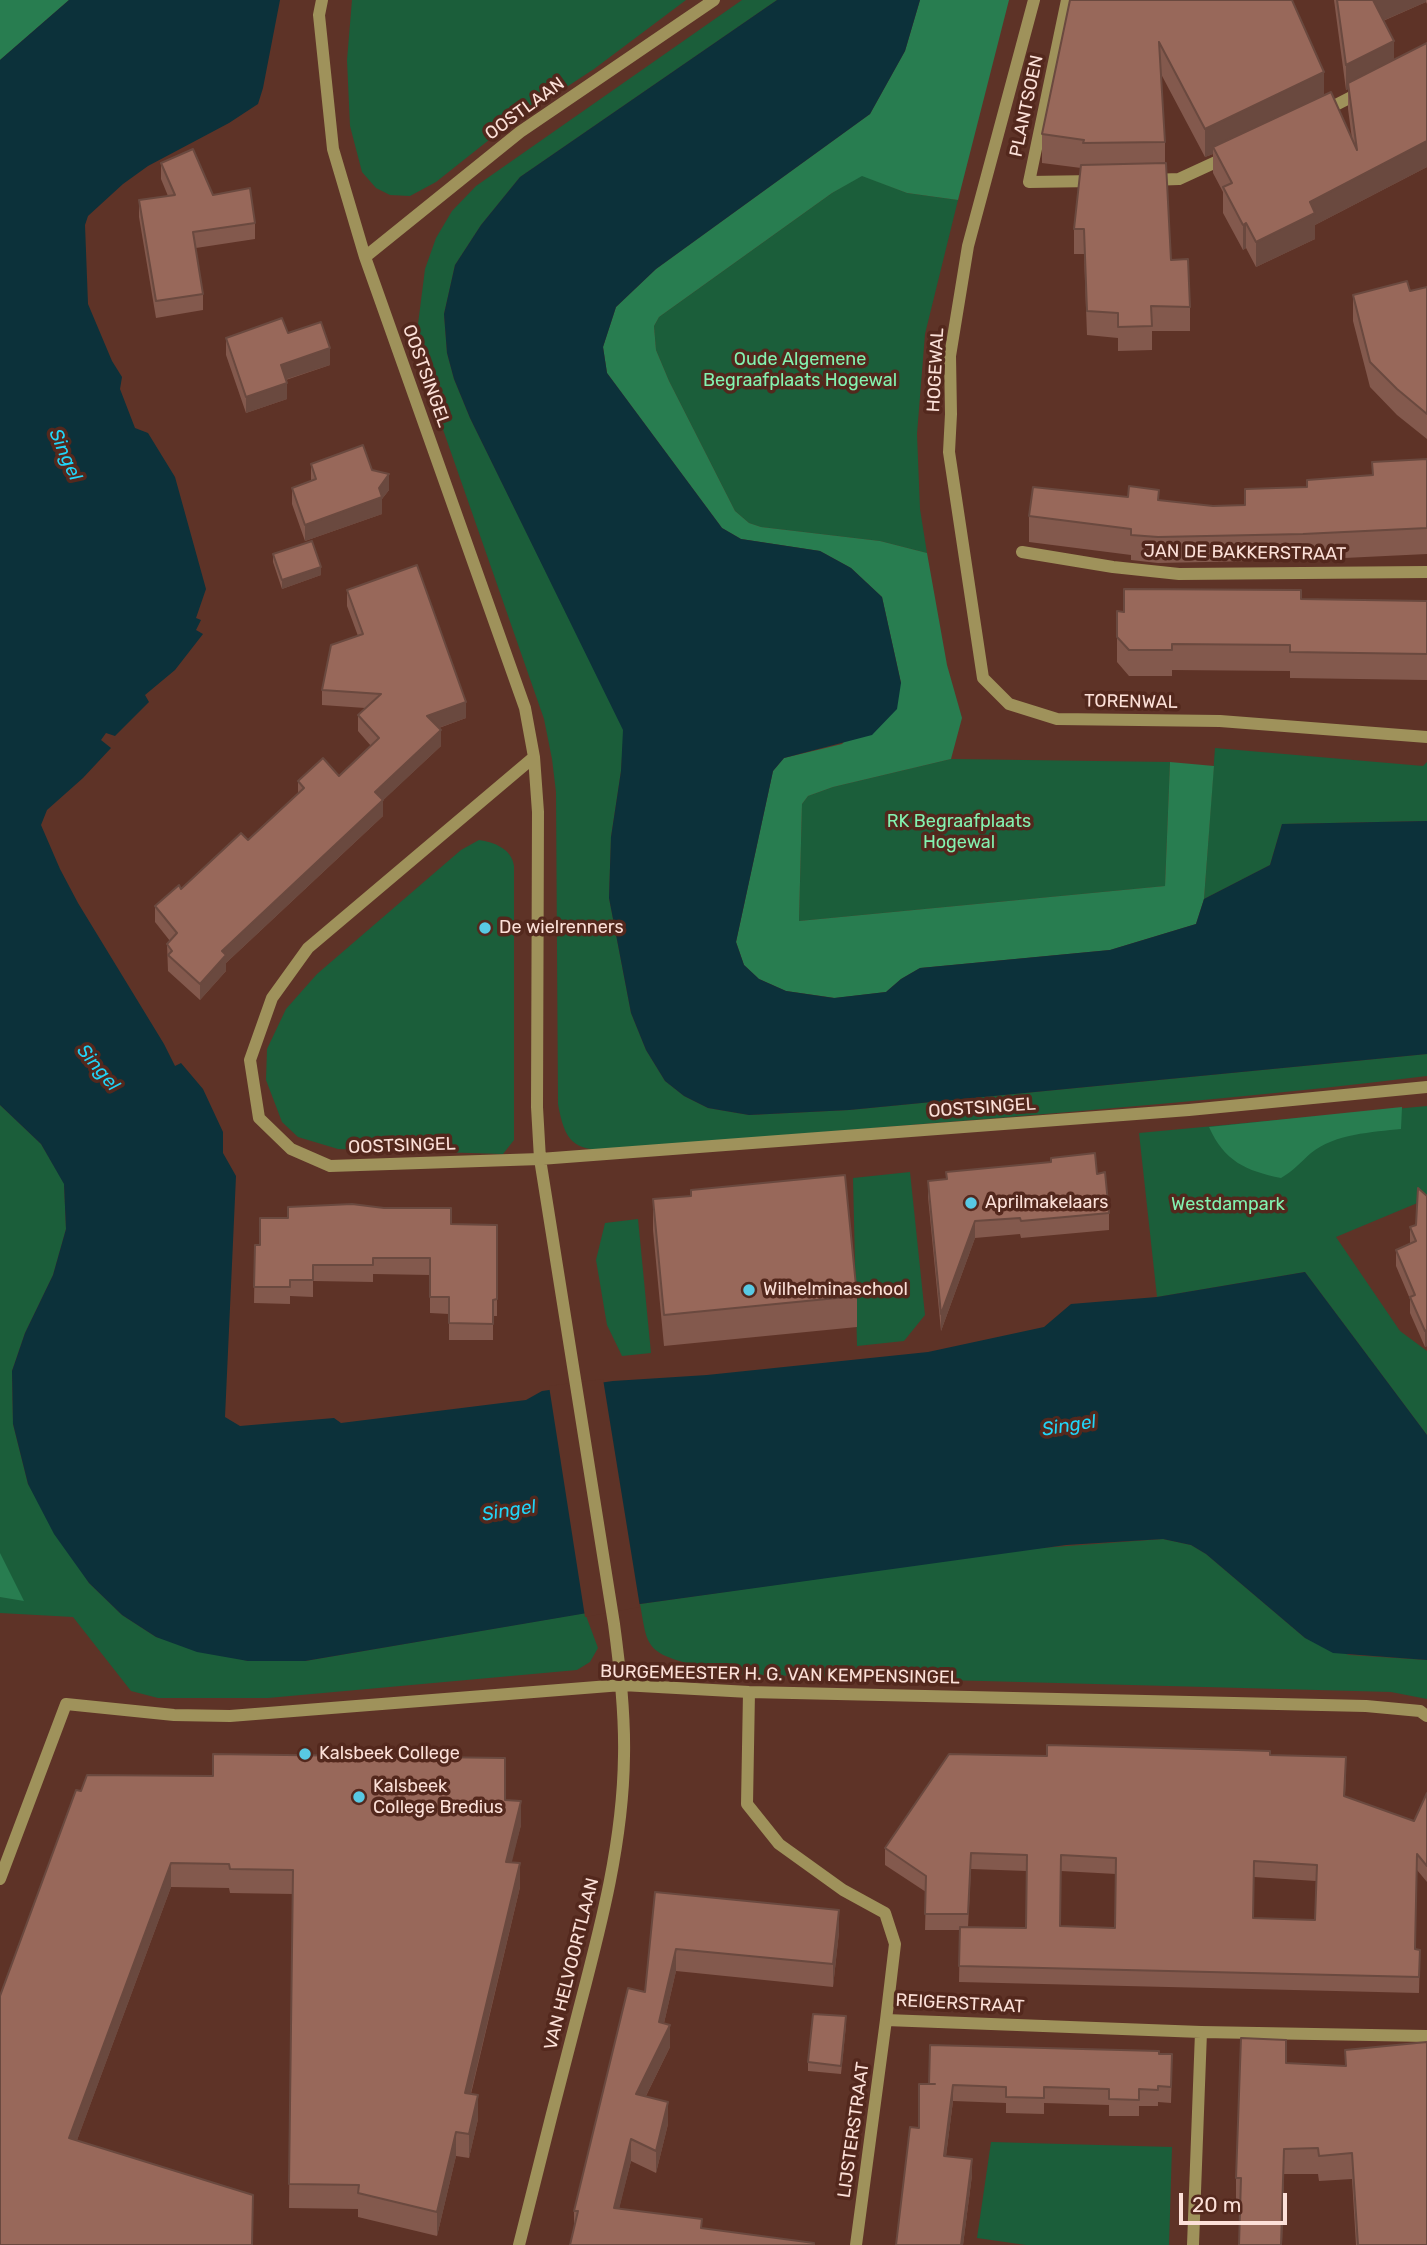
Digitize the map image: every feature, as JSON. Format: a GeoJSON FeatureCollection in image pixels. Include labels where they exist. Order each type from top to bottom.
{"type":"FeatureCollection","features":[{"type":"Feature","properties":{"kind":"street","name":"OOSTSINGEL"},"geometry":{"type":"LineString","coordinates":[[322,0],[319,15],[333,149],[365,257],[525,708],[534,757],[538,812],[537,1107],[540,1159],[622,1685]]}},
{"type":"Feature","properties":{"kind":"street","name":"OOSTLAAN"},"geometry":{"type":"LineString","coordinates":[[365,257],[520,132],[714,0]]}},
{"type":"Feature","properties":{"kind":"street","name":"PLANTSOEN"},"geometry":{"type":"LineString","coordinates":[[993,159],[1034,0]]}},
{"type":"Feature","properties":{"kind":"street","name":"PLANTSOEN"},"geometry":{"type":"LineString","coordinates":[[1067,0],[1029,182],[1104,181]]}},
{"type":"Feature","properties":{"kind":"street"},"geometry":{"type":"LineString","coordinates":[[1307,119],[1367,89]]}},
{"type":"Feature","properties":{"kind":"street"},"geometry":{"type":"LineString","coordinates":[[1142,180],[1179,179],[1237,153]]}},
{"type":"Feature","properties":{"kind":"street","name":"HOGEWAL"},"geometry":{"type":"LineString","coordinates":[[962,544],[948,452],[951,414],[950,356],[968,246],[993,159]]}},
{"type":"Feature","properties":{"kind":"street","name":"TORENWAL"},"geometry":{"type":"LineString","coordinates":[[962,544],[983,678],[1009,704],[1056,719],[1220,721],[1427,737]]}},
{"type":"Feature","properties":{"kind":"street","name":"JAN DE BAKKERSTRAAT"},"geometry":{"type":"LineString","coordinates":[[1022,552],[1113,567],[1179,574],[1427,572]]}},
{"type":"Feature","properties":{"kind":"street","name":"OOSTSINGEL"},"geometry":{"type":"LineString","coordinates":[[534,757],[308,948],[272,998],[250,1060],[259,1118],[291,1149],[330,1166],[540,1159],[1189,1110],[1427,1087]]}},
{"type":"Feature","properties":{"kind":"street","name":"BURGEMEESTER H. G. VAN KEMPENSINGEL"},"geometry":{"type":"LineString","coordinates":[[0,1879],[66,1704],[174,1715],[230,1716],[622,1685],[749,1692],[1366,1706],[1420,1711],[1427,1716]]}},
{"type":"Feature","properties":{"kind":"street","name":"VAN HELVOORTLAAN"},"geometry":{"type":"LineString","coordinates":[[519,2245],[612,1874],[619,1828],[624,1758],[622,1685]]}},
{"type":"Feature","properties":{"kind":"street","name":"REIGERSTRAAT"},"geometry":{"type":"LineString","coordinates":[[749,1692],[747,1804],[779,1844],[843,1889],[885,1913],[895,1944],[886,2020],[1201,2032],[1427,2036]]}},
{"type":"Feature","properties":{"kind":"street","name":"LIJSTERSTRAAT"},"geometry":{"type":"LineString","coordinates":[[856,2245],[886,2020]]}},
{"type":"Feature","properties":{"kind":"street"},"geometry":{"type":"LineString","coordinates":[[1193,2245],[1201,2032]]}},
{"type":"Feature","properties":{"kind":"green space"},"geometry":{"type":"Polygon","coordinates":[[[0,0],[69,0],[0,60],[0,0]]]}},
{"type":"Feature","properties":{"kind":"green space"},"geometry":{"type":"Polygon","coordinates":[[[352,0],[686,0],[594,69],[504,128],[436,182],[410,196],[390,195],[376,188],[362,172],[350,126],[347,60],[352,0]]]}},
{"type":"Feature","properties":{"kind":"green space"},"geometry":{"type":"Polygon","coordinates":[[[742,0],[777,0],[520,177],[481,225],[455,265],[444,314],[447,353],[470,418],[624,730],[611,837],[609,898],[631,1013],[646,1050],[665,1081],[684,1096],[708,1108],[749,1115],[849,1110],[1427,1054],[1427,1076],[1123,1107],[614,1150],[590,1149],[574,1142],[569,1136],[564,1128],[558,1104],[556,792],[552,759],[544,719],[424,375],[418,324],[425,269],[436,238],[452,211],[476,186],[742,0]]]}},
{"type":"Feature","properties":{"kind":"green space"},"geometry":{"type":"Polygon","coordinates":[[[920,0],[1009,0],[958,200],[907,193],[862,176],[832,193],[659,317],[654,326],[656,350],[669,381],[735,511],[749,523],[761,527],[880,541],[927,553],[947,665],[962,718],[951,759],[833,787],[808,796],[802,804],[799,921],[1165,886],[1170,762],[1214,766],[1204,899],[1196,924],[1110,950],[920,968],[886,992],[835,998],[786,991],[759,979],[744,965],[736,942],[773,771],[784,758],[842,744],[901,683],[882,597],[851,568],[820,551],[741,539],[722,528],[607,373],[603,347],[616,307],[656,269],[870,114],[905,51],[920,0]]]}},
{"type":"Feature","properties":{"kind":"green space","name":"Oude Algemene Begraafplaats Hogewal"},"geometry":{"type":"Polygon","coordinates":[[[862,175],[907,193],[958,200],[925,334],[917,434],[920,509],[927,553],[880,541],[761,527],[749,523],[735,511],[656,350],[654,326],[659,317],[832,193],[862,175]]]}},
{"type":"Feature","properties":{"kind":"green space"},"geometry":{"type":"Polygon","coordinates":[[[1215,748],[1423,766],[1427,762],[1427,821],[1282,824],[1270,865],[1204,899],[1215,748]]]}},
{"type":"Feature","properties":{"kind":"green space","name":"RK Begraafplaats Hogewal"},"geometry":{"type":"Polygon","coordinates":[[[951,759],[1170,762],[1165,886],[799,921],[802,804],[808,796],[833,787],[951,759]]]}},
{"type":"Feature","properties":{"kind":"green space"},"geometry":{"type":"Polygon","coordinates":[[[479,840],[501,847],[510,855],[514,866],[514,1140],[503,1154],[338,1149],[298,1137],[282,1122],[266,1080],[267,1049],[286,1009],[317,974],[461,850],[479,840]]]}},
{"type":"Feature","properties":{"kind":"green space"},"geometry":{"type":"Polygon","coordinates":[[[0,1105],[41,1144],[64,1183],[66,1229],[53,1275],[25,1333],[12,1371],[13,1424],[28,1484],[89,1583],[122,1615],[156,1637],[248,1661],[305,1661],[585,1613],[598,1648],[590,1662],[577,1670],[268,1698],[158,1698],[131,1691],[73,1617],[0,1613],[0,1105]]]}},
{"type":"Feature","properties":{"kind":"green space","name":"Westdampark"},"geometry":{"type":"Polygon","coordinates":[[[1427,1106],[1427,1199],[1336,1237],[1400,1331],[1427,1351],[1427,1435],[1305,1272],[1157,1297],[1139,1133],[1427,1106]]]}},
{"type":"Feature","properties":{"kind":"green space"},"geometry":{"type":"Polygon","coordinates":[[[1402,1107],[1401,1129],[1354,1135],[1331,1142],[1311,1153],[1281,1178],[1257,1172],[1238,1163],[1222,1148],[1209,1127],[1402,1107]]]}},
{"type":"Feature","properties":{"kind":"green space"},"geometry":{"type":"Polygon","coordinates":[[[910,1172],[925,1315],[904,1341],[857,1346],[853,1178],[910,1172]]]}},
{"type":"Feature","properties":{"kind":"green space"},"geometry":{"type":"Polygon","coordinates":[[[638,1219],[651,1353],[622,1356],[607,1325],[596,1260],[605,1223],[638,1219]]]}},
{"type":"Feature","properties":{"kind":"green space"},"geometry":{"type":"Polygon","coordinates":[[[1163,1539],[1191,1545],[1206,1554],[1305,1638],[1349,1655],[1427,1660],[1427,1699],[1391,1692],[686,1673],[687,1663],[663,1655],[650,1644],[640,1604],[1027,1549],[1163,1539]]]}},
{"type":"Feature","properties":{"kind":"green space"},"geometry":{"type":"Polygon","coordinates":[[[0,1553],[24,1601],[0,1597],[0,1553]]]}},
{"type":"Feature","properties":{"kind":"green space"},"geometry":{"type":"Polygon","coordinates":[[[991,2142],[1172,2147],[1169,2245],[1026,2245],[977,2238],[991,2142]]]}},
{"type":"Feature","properties":{"kind":"water","name":"Singel"},"geometry":{"type":"Polygon","coordinates":[[[69,0],[280,0],[258,104],[229,123],[148,166],[123,184],[88,216],[85,225],[88,304],[112,361],[122,377],[120,389],[135,428],[148,433],[175,477],[206,589],[196,618],[201,620],[196,630],[203,634],[175,670],[145,695],[149,702],[115,736],[106,733],[101,740],[111,748],[47,810],[41,825],[78,903],[175,1066],[181,1063],[203,1089],[223,1132],[223,1153],[236,1176],[225,1417],[240,1426],[334,1418],[341,1423],[526,1400],[542,1391],[613,1381],[707,1375],[928,1352],[1044,1327],[1071,1304],[1157,1297],[1305,1272],[1427,1435],[1427,1660],[1333,1653],[1305,1638],[1206,1554],[1191,1545],[1163,1539],[1066,1545],[640,1604],[305,1661],[248,1661],[197,1652],[156,1637],[122,1615],[89,1583],[54,1534],[28,1484],[13,1424],[12,1371],[25,1333],[53,1275],[66,1229],[64,1184],[41,1144],[0,1105],[0,60],[69,0]]]}},
{"type":"Feature","properties":{"kind":"water"},"geometry":{"type":"Polygon","coordinates":[[[777,0],[920,0],[905,51],[870,114],[656,269],[616,307],[603,347],[607,373],[722,528],[741,539],[820,551],[851,568],[882,597],[901,683],[897,709],[872,735],[784,758],[773,771],[736,942],[744,965],[759,979],[786,991],[834,998],[886,992],[920,968],[1110,950],[1196,924],[1204,899],[1270,865],[1282,824],[1427,821],[1427,1054],[849,1110],[749,1115],[708,1108],[684,1096],[665,1081],[646,1050],[631,1013],[609,898],[611,837],[621,771],[623,730],[470,418],[447,353],[444,314],[455,265],[481,225],[520,177],[777,0]]]}},
{"type":"Feature","properties":{"kind":"pier"},"geometry":{"type":"Polygon","coordinates":[[[603,1379],[640,1607],[585,1617],[549,1386],[603,1379]]]}},
{"type":"Feature","properties":{"kind":"building"},"geometry":{"type":"Polygon","coordinates":[[[1070,0],[1292,0],[1324,72],[1205,129],[1159,42],[1165,142],[1083,143],[1084,140],[1042,134],[1070,0]]]}},
{"type":"Feature","properties":{"kind":"building"},"geometry":{"type":"Polygon","coordinates":[[[1337,0],[1373,0],[1394,41],[1346,65],[1337,0]]]}},
{"type":"Feature","properties":{"kind":"building"},"geometry":{"type":"Polygon","coordinates":[[[1427,43],[1427,141],[1310,202],[1315,213],[1256,242],[1246,223],[1243,225],[1223,187],[1232,183],[1213,147],[1331,92],[1357,150],[1348,83],[1427,43]]]}},
{"type":"Feature","properties":{"kind":"building"},"geometry":{"type":"Polygon","coordinates":[[[193,149],[213,195],[250,188],[255,223],[193,232],[203,294],[156,301],[139,200],[175,195],[161,163],[193,149]]]}},
{"type":"Feature","properties":{"kind":"building"},"geometry":{"type":"Polygon","coordinates":[[[1166,163],[1171,260],[1188,259],[1190,307],[1151,306],[1152,326],[1118,327],[1118,313],[1087,311],[1084,229],[1074,229],[1081,165],[1166,163]]]}},
{"type":"Feature","properties":{"kind":"building"},"geometry":{"type":"Polygon","coordinates":[[[1407,281],[1410,291],[1427,287],[1427,414],[1370,362],[1353,295],[1407,281]]]}},
{"type":"Feature","properties":{"kind":"building"},"geometry":{"type":"Polygon","coordinates":[[[282,318],[288,333],[321,322],[330,348],[281,365],[287,383],[246,397],[226,338],[282,318]]]}},
{"type":"Feature","properties":{"kind":"building"},"geometry":{"type":"Polygon","coordinates":[[[363,445],[372,470],[389,474],[379,488],[382,497],[305,525],[292,488],[316,479],[311,464],[363,445]]]}},
{"type":"Feature","properties":{"kind":"building"},"geometry":{"type":"Polygon","coordinates":[[[1427,459],[1427,528],[1158,537],[1131,535],[1131,529],[1029,516],[1033,487],[1128,497],[1129,486],[1159,490],[1158,500],[1213,506],[1245,505],[1245,489],[1307,487],[1307,480],[1373,475],[1372,462],[1427,459]]]}},
{"type":"Feature","properties":{"kind":"building"},"geometry":{"type":"Polygon","coordinates":[[[312,541],[321,567],[282,580],[273,554],[312,541]]]}},
{"type":"Feature","properties":{"kind":"building"},"geometry":{"type":"Polygon","coordinates":[[[417,565],[466,702],[427,716],[441,730],[375,792],[383,800],[222,951],[226,955],[200,984],[168,955],[172,951],[167,944],[177,933],[155,906],[179,885],[181,889],[241,833],[248,840],[304,788],[298,781],[323,758],[339,776],[379,738],[358,715],[381,694],[322,690],[331,645],[363,634],[347,590],[417,565]]]}},
{"type":"Feature","properties":{"kind":"building"},"geometry":{"type":"Polygon","coordinates":[[[1124,589],[1301,590],[1301,599],[1427,601],[1427,654],[1290,652],[1290,645],[1172,644],[1172,650],[1129,650],[1117,637],[1117,611],[1124,612],[1124,589]]]}},
{"type":"Feature","properties":{"kind":"building"},"geometry":{"type":"Polygon","coordinates":[[[1095,1153],[1097,1174],[1105,1172],[1109,1213],[1021,1221],[1020,1218],[975,1221],[941,1314],[928,1181],[947,1179],[946,1172],[1051,1162],[1051,1158],[1095,1153]]]}},
{"type":"Feature","properties":{"kind":"building"},"geometry":{"type":"Polygon","coordinates":[[[845,1175],[857,1296],[664,1315],[653,1199],[691,1196],[691,1190],[845,1175]]]}},
{"type":"Feature","properties":{"kind":"building"},"geometry":{"type":"Polygon","coordinates":[[[1418,1188],[1427,1196],[1425,1331],[1410,1297],[1415,1295],[1396,1250],[1416,1241],[1410,1227],[1416,1225],[1418,1188]]]}},
{"type":"Feature","properties":{"kind":"building"},"geometry":{"type":"Polygon","coordinates":[[[352,1204],[384,1208],[451,1208],[451,1224],[497,1225],[497,1299],[493,1300],[493,1324],[449,1323],[449,1297],[430,1297],[430,1258],[373,1258],[373,1265],[313,1265],[313,1280],[290,1280],[290,1287],[254,1287],[255,1245],[260,1245],[260,1218],[288,1218],[288,1207],[352,1204]]]}},
{"type":"Feature","properties":{"kind":"building"},"geometry":{"type":"Polygon","coordinates":[[[1047,1745],[1270,1751],[1270,1755],[1346,1757],[1344,1796],[1414,1821],[1427,1793],[1427,1866],[1417,1854],[1415,1949],[1420,1950],[1419,1977],[959,1966],[960,1927],[1026,1928],[1027,1855],[971,1853],[968,1914],[925,1914],[926,1876],[885,1848],[949,1754],[1047,1756],[1047,1745]],[[1061,1855],[1060,1926],[1115,1928],[1116,1858],[1061,1855]],[[1254,1861],[1253,1918],[1315,1920],[1317,1865],[1254,1861]]]}},
{"type":"Feature","properties":{"kind":"building"},"geometry":{"type":"Polygon","coordinates":[[[213,1754],[505,1758],[505,1800],[521,1801],[506,1862],[520,1863],[465,2093],[478,2095],[469,2134],[456,2132],[437,2212],[358,2193],[359,2185],[289,2184],[293,1870],[230,1869],[229,1864],[171,1863],[69,2138],[253,2195],[252,2245],[0,2245],[0,1996],[76,1790],[81,1791],[87,1775],[213,1776],[213,1754]]]}},
{"type":"Feature","properties":{"kind":"building"},"geometry":{"type":"Polygon","coordinates":[[[655,1892],[839,1910],[833,1964],[676,1949],[659,2022],[670,2025],[636,2094],[668,2102],[656,2151],[631,2139],[614,2208],[702,2219],[701,2228],[814,2245],[570,2245],[578,2211],[574,2211],[628,1988],[645,1992],[655,1892]]]}},
{"type":"Feature","properties":{"kind":"building"},"geometry":{"type":"Polygon","coordinates":[[[813,2014],[846,2016],[841,2066],[808,2062],[813,2014]]]}},
{"type":"Feature","properties":{"kind":"building"},"geometry":{"type":"Polygon","coordinates":[[[1241,2038],[1286,2040],[1286,2063],[1346,2066],[1345,2050],[1427,2042],[1427,2245],[1358,2245],[1352,2153],[1319,2156],[1318,2148],[1284,2149],[1281,2245],[1239,2245],[1241,2178],[1236,2178],[1241,2038]]]}},
{"type":"Feature","properties":{"kind":"building"},"geometry":{"type":"Polygon","coordinates":[[[930,2045],[1159,2051],[1159,2054],[1172,2054],[1171,2087],[1158,2086],[1158,2090],[1139,2089],[1139,2100],[1109,2099],[1109,2089],[1044,2087],[1044,2098],[1006,2097],[1006,2087],[953,2085],[944,2156],[972,2159],[961,2245],[896,2245],[910,2127],[919,2128],[919,2084],[929,2084],[930,2045]]]}},
{"type":"Feature","properties":{"kind":"place","name":"De wielrenners"},"geometry":{"type":"Point","coordinates":[485,928]}},
{"type":"Feature","properties":{"kind":"place","name":"Aprilmakelaars"},"geometry":{"type":"Point","coordinates":[971,1203]}},
{"type":"Feature","properties":{"kind":"place","name":"Wilhelminaschool"},"geometry":{"type":"Point","coordinates":[749,1290]}},
{"type":"Feature","properties":{"kind":"place","name":"Kalsbeek College"},"geometry":{"type":"Point","coordinates":[305,1754]}},
{"type":"Feature","properties":{"kind":"place","name":"Kalsbeek College Bredius"},"geometry":{"type":"Point","coordinates":[359,1797]}}]}
